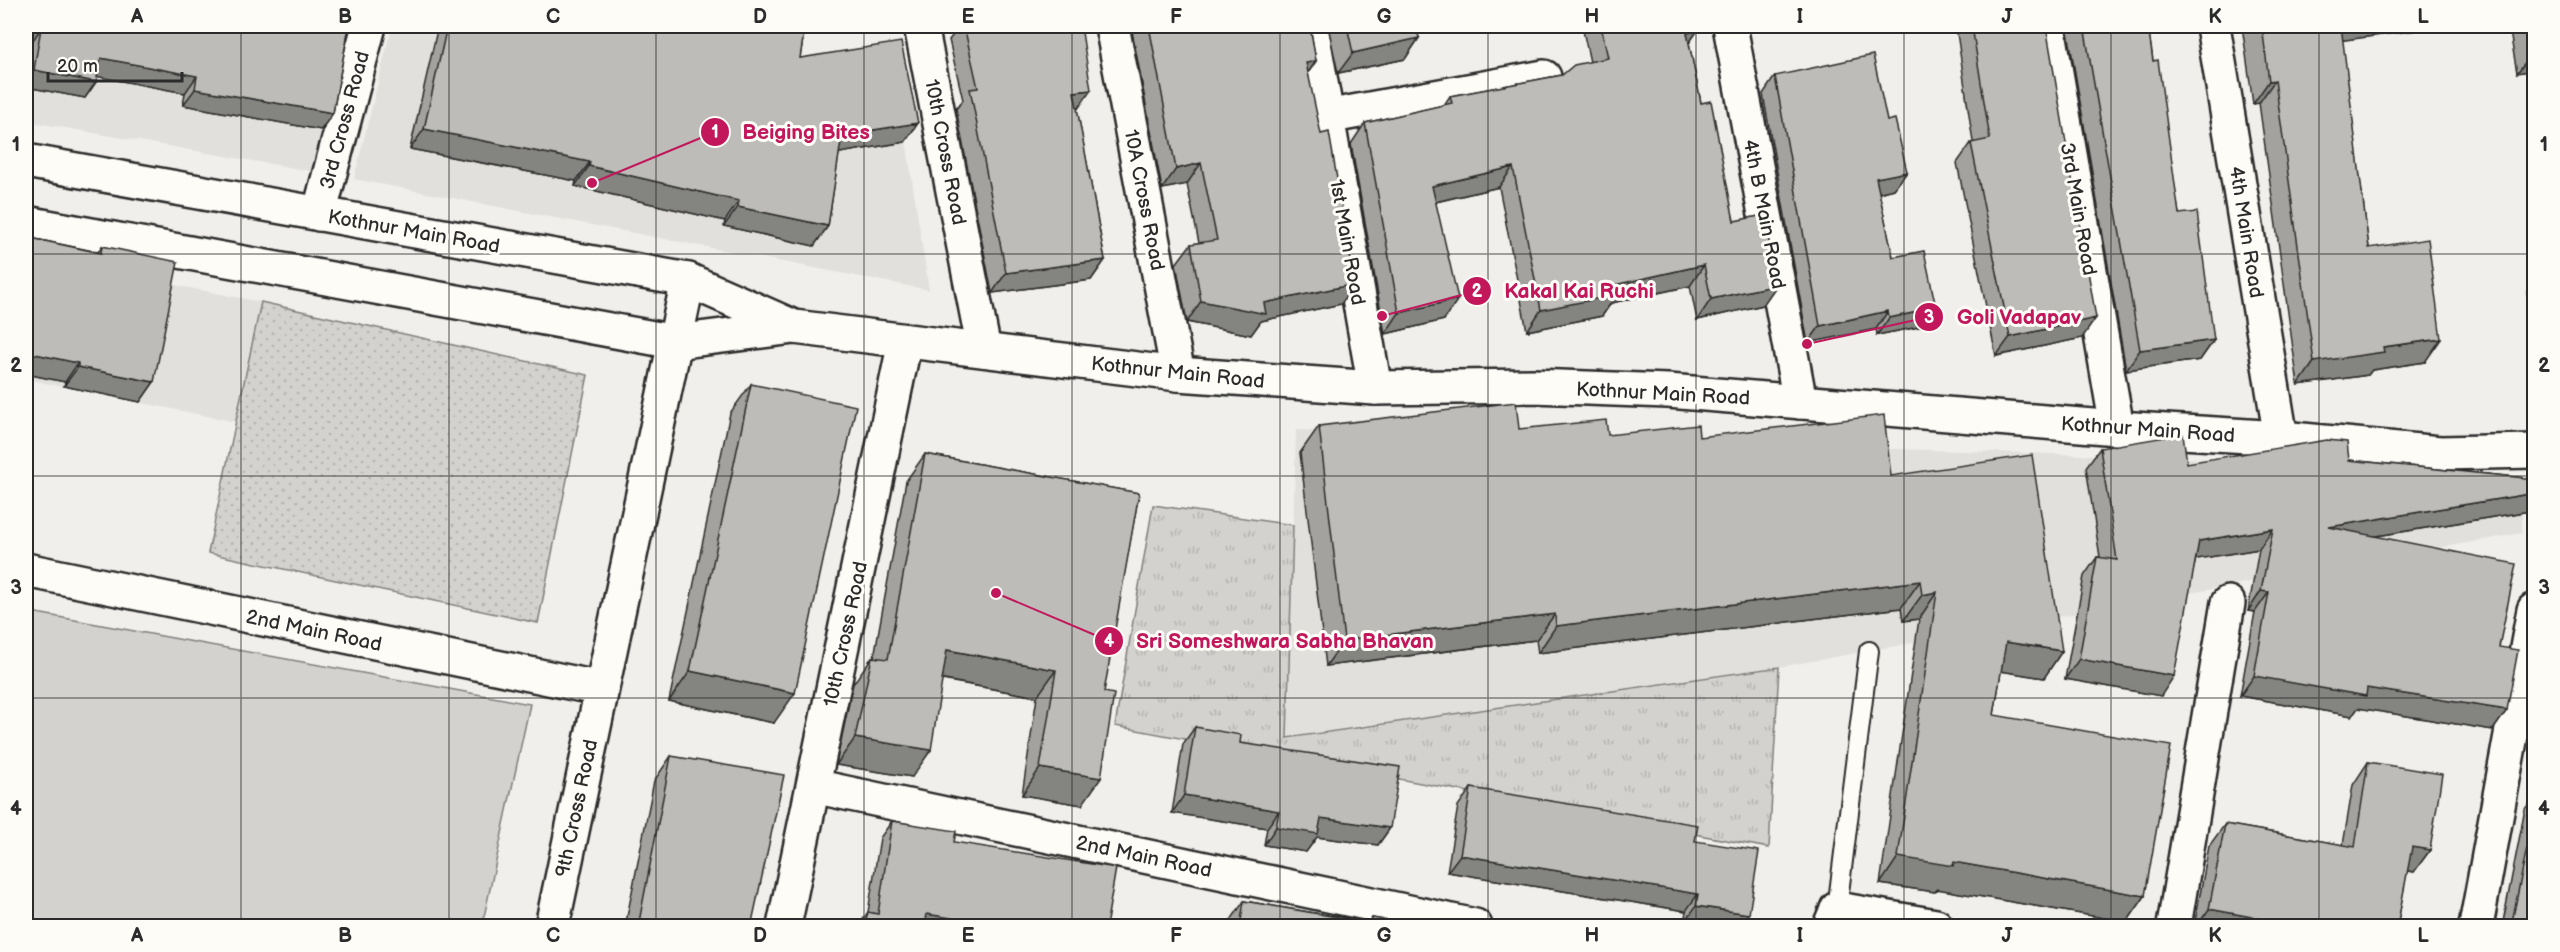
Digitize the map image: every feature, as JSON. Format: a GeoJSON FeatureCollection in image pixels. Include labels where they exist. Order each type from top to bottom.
{"type":"FeatureCollection","features":[{"type":"Feature","properties":{"kind":"street","name":"3rd Cross Road"},"geometry":{"type":"LineString","coordinates":[[319,214],[369,26]]}},
{"type":"Feature","properties":{"kind":"street","name":"10th Cross Road"},"geometry":{"type":"LineString","coordinates":[[921,26],[984,350]]}},
{"type":"Feature","properties":{"kind":"street","name":"10A Cross Road"},"geometry":{"type":"LineString","coordinates":[[1112,26],[1178,374]]}},
{"type":"Feature","properties":{"kind":"street","name":"1st Main Road"},"geometry":{"type":"LineString","coordinates":[[1311,26],[1375,388]]}},
{"type":"Feature","properties":{"kind":"street","name":"4th B Main Road"},"geometry":{"type":"LineString","coordinates":[[1730,26],[1800,402]]}},
{"type":"Feature","properties":{"kind":"street","name":"3rd Main Road"},"geometry":{"type":"LineString","coordinates":[[2048,26],[2117,428]]}},
{"type":"Feature","properties":{"kind":"street","name":"4th Main Road"},"geometry":{"type":"LineString","coordinates":[[2213,26],[2282,438]]}},
{"type":"Feature","properties":{"kind":"street"},"geometry":{"type":"LineString","coordinates":[[1326,117],[1544,77]]}},
{"type":"Feature","properties":{"kind":"street","name":"Kothnur Main Road"},"geometry":{"type":"LineString","coordinates":[[26,161],[688,280],[794,327]]}},
{"type":"Feature","properties":{"kind":"street","name":"Kothnur Main Road"},"geometry":{"type":"LineString","coordinates":[[26,223],[675,342],[794,327],[1178,374],[1375,388],[1533,386],[1668,391],[2117,428],[2282,438],[2440,453],[2535,451]]}},
{"type":"Feature","properties":{"kind":"street","name":"9th Cross Road"},"geometry":{"type":"LineString","coordinates":[[552,927],[688,280]]}},
{"type":"Feature","properties":{"kind":"street","name":"10th Cross Road"},"geometry":{"type":"LineString","coordinates":[[784,927],[905,340]]}},
{"type":"Feature","properties":{"kind":"street","name":"2nd Main Road"},"geometry":{"type":"LineString","coordinates":[[26,570],[602,689]]}},
{"type":"Feature","properties":{"kind":"street"},"geometry":{"type":"LineString","coordinates":[[2174,927],[2228,603]]}},
{"type":"Feature","properties":{"kind":"street"},"geometry":{"type":"LineString","coordinates":[[2476,927],[2535,610]]}},
{"type":"Feature","properties":{"kind":"street","name":"2nd Main Road"},"geometry":{"type":"LineString","coordinates":[[813,786],[1475,927]]}},
{"type":"Feature","properties":{"kind":"street"},"geometry":{"type":"LineString","coordinates":[[1834,918],[1936,927]]}},
{"type":"Feature","properties":{"kind":"lane"},"geometry":{"type":"LineString","coordinates":[[1834,918],[1869,651]]}},
{"type":"Feature","properties":{"kind":"shaded area"},"geometry":{"type":"Polygon","coordinates":[[[26,26],[349,26],[316,172],[26,121],[26,26]]]}},
{"type":"Feature","properties":{"kind":"shaded area"},"geometry":{"type":"Polygon","coordinates":[[[392,26],[444,26],[737,85],[892,50],[929,290],[354,179],[392,26]]]}},
{"type":"Feature","properties":{"kind":"shaded area"},"geometry":{"type":"Polygon","coordinates":[[[26,256],[261,302],[236,422],[26,379],[26,256]]]}},
{"type":"Feature","properties":{"kind":"shaded area"},"geometry":{"type":"Polygon","coordinates":[[[1296,430],[2212,459],[2522,479],[2522,533],[1779,667],[1287,738],[1296,430]]]}},
{"type":"Feature","properties":{"kind":"green space"},"geometry":{"type":"Polygon","coordinates":[[[261,302],[588,375],[538,623],[208,553],[261,302]]]}},
{"type":"Feature","properties":{"kind":"green space"},"geometry":{"type":"Polygon","coordinates":[[[1153,505],[1293,525],[1287,738],[1779,667],[1769,848],[1115,726],[1153,505]]]}},
{"type":"Feature","properties":{"kind":"green space"},"geometry":{"type":"Polygon","coordinates":[[[26,611],[530,704],[482,926],[26,926],[26,611]]]}},
{"type":"Feature","properties":{"kind":"building"},"geometry":{"type":"Polygon","coordinates":[[[26,26],[349,26],[333,113],[195,89],[197,76],[101,58],[96,82],[34,70],[41,28],[26,26]]]}},
{"type":"Feature","properties":{"kind":"building"},"geometry":{"type":"Polygon","coordinates":[[[447,26],[805,26],[800,58],[901,42],[918,123],[842,135],[828,226],[738,207],[739,201],[589,166],[590,162],[424,129],[447,26]]]}},
{"type":"Feature","properties":{"kind":"building"},"geometry":{"type":"Polygon","coordinates":[[[964,26],[1081,26],[1091,90],[1074,92],[1105,260],[1006,273],[970,89],[978,88],[964,26]]]}},
{"type":"Feature","properties":{"kind":"building"},"geometry":{"type":"Polygon","coordinates":[[[1149,26],[1310,26],[1316,61],[1306,63],[1321,134],[1329,132],[1355,284],[1264,303],[1266,314],[1201,301],[1191,244],[1217,240],[1201,163],[1176,169],[1149,26]]]}},
{"type":"Feature","properties":{"kind":"building"},"geometry":{"type":"Polygon","coordinates":[[[1347,26],[1416,26],[1419,38],[1353,53],[1347,26]]]}},
{"type":"Feature","properties":{"kind":"building"},"geometry":{"type":"Polygon","coordinates":[[[1601,26],[1697,26],[1698,30],[1687,33],[1701,103],[1711,101],[1734,221],[1764,215],[1777,285],[1711,299],[1704,265],[1614,285],[1616,295],[1541,310],[1513,167],[1432,186],[1458,299],[1399,313],[1365,123],[1452,103],[1450,96],[1562,75],[1574,65],[1608,58],[1601,26]]]}},
{"type":"Feature","properties":{"kind":"building"},"geometry":{"type":"Polygon","coordinates":[[[1972,26],[2046,26],[2096,318],[2010,337],[1971,143],[1990,139],[1972,26]]]}},
{"type":"Feature","properties":{"kind":"building"},"geometry":{"type":"Polygon","coordinates":[[[2084,26],[2148,26],[2153,61],[2158,60],[2179,214],[2197,212],[2214,340],[2140,350],[2084,26]]]}},
{"type":"Feature","properties":{"kind":"building"},"geometry":{"type":"Polygon","coordinates":[[[2262,26],[2341,26],[2369,248],[2428,239],[2441,339],[2383,347],[2384,352],[2314,362],[2275,80],[2269,81],[2262,26]]]}},
{"type":"Feature","properties":{"kind":"building"},"geometry":{"type":"Polygon","coordinates":[[[2524,26],[2535,26],[2535,55],[2530,56],[2524,26]]]}},
{"type":"Feature","properties":{"kind":"building"},"geometry":{"type":"Polygon","coordinates":[[[1873,55],[1887,121],[1895,119],[1907,172],[1876,178],[1893,257],[1924,251],[1936,308],[1889,318],[1888,311],[1820,326],[1775,76],[1873,55]]]}},
{"type":"Feature","properties":{"kind":"building"},"geometry":{"type":"Polygon","coordinates":[[[26,237],[101,253],[102,246],[178,262],[154,382],[78,367],[78,363],[26,352],[26,237]]]}},
{"type":"Feature","properties":{"kind":"building"},"geometry":{"type":"Polygon","coordinates":[[[751,384],[856,406],[795,693],[690,671],[751,384]]]}},
{"type":"Feature","properties":{"kind":"building"},"geometry":{"type":"Polygon","coordinates":[[[1516,402],[1519,429],[1606,420],[1608,435],[1698,425],[1699,437],[1884,415],[1891,476],[2032,455],[2062,651],[2006,642],[1994,715],[2171,746],[2145,896],[1954,862],[1953,866],[1898,857],[1937,592],[1922,595],[1920,581],[1556,626],[1555,614],[1344,640],[1319,426],[1516,402]]]}},
{"type":"Feature","properties":{"kind":"building"},"geometry":{"type":"Polygon","coordinates":[[[2183,434],[2187,463],[2327,440],[2347,442],[2349,460],[2535,479],[2535,493],[2329,527],[2516,564],[2499,647],[2518,650],[2507,710],[2367,688],[2366,696],[2254,676],[2269,592],[2261,591],[2273,529],[2199,541],[2174,676],[2079,659],[2097,557],[2117,560],[2100,448],[2183,434]]]}},
{"type":"Feature","properties":{"kind":"building"},"geometry":{"type":"Polygon","coordinates":[[[925,454],[1139,493],[1104,692],[1114,694],[1101,778],[1040,768],[1056,670],[947,650],[931,750],[855,738],[872,657],[888,659],[925,454]]]}},
{"type":"Feature","properties":{"kind":"building"},"geometry":{"type":"Polygon","coordinates":[[[1195,727],[1241,735],[1240,743],[1400,767],[1390,828],[1321,818],[1318,834],[1276,827],[1279,811],[1184,795],[1195,727]]]}},
{"type":"Feature","properties":{"kind":"building"},"geometry":{"type":"Polygon","coordinates":[[[671,756],[784,775],[751,927],[638,927],[671,756]]]}},
{"type":"Feature","properties":{"kind":"building"},"geometry":{"type":"Polygon","coordinates":[[[2368,762],[2442,774],[2430,850],[2412,847],[2397,927],[2306,927],[2209,909],[2225,824],[2355,847],[2368,762]]]}},
{"type":"Feature","properties":{"kind":"building"},"geometry":{"type":"Polygon","coordinates":[[[1471,788],[1698,825],[1695,841],[1759,851],[1749,914],[1696,906],[1698,894],[1460,855],[1471,788]]]}},
{"type":"Feature","properties":{"kind":"building"},"geometry":{"type":"Polygon","coordinates":[[[2535,808],[2535,927],[2511,927],[2535,808]]]}},
{"type":"Feature","properties":{"kind":"building"},"geometry":{"type":"Polygon","coordinates":[[[892,821],[956,831],[954,842],[1116,868],[1106,927],[1008,927],[927,914],[925,927],[864,927],[868,912],[878,914],[892,821]]]}},
{"type":"Feature","properties":{"kind":"building"},"geometry":{"type":"Polygon","coordinates":[[[1244,901],[1372,923],[1372,918],[1426,927],[1240,927],[1244,901]]]}},
{"type":"Feature","properties":{"kind":"place","name":"Beiging Bites"},"geometry":{"type":"Point","coordinates":[592,183]}},
{"type":"Feature","properties":{"kind":"place","name":"Kakal Kai Ruchi"},"geometry":{"type":"Point","coordinates":[1382,316]}},
{"type":"Feature","properties":{"kind":"place","name":"Goli Vadapav"},"geometry":{"type":"Point","coordinates":[1807,344]}},
{"type":"Feature","properties":{"kind":"place","name":"Sri Someshwara Sabha Bhavan"},"geometry":{"type":"Point","coordinates":[996,593]}}]}
